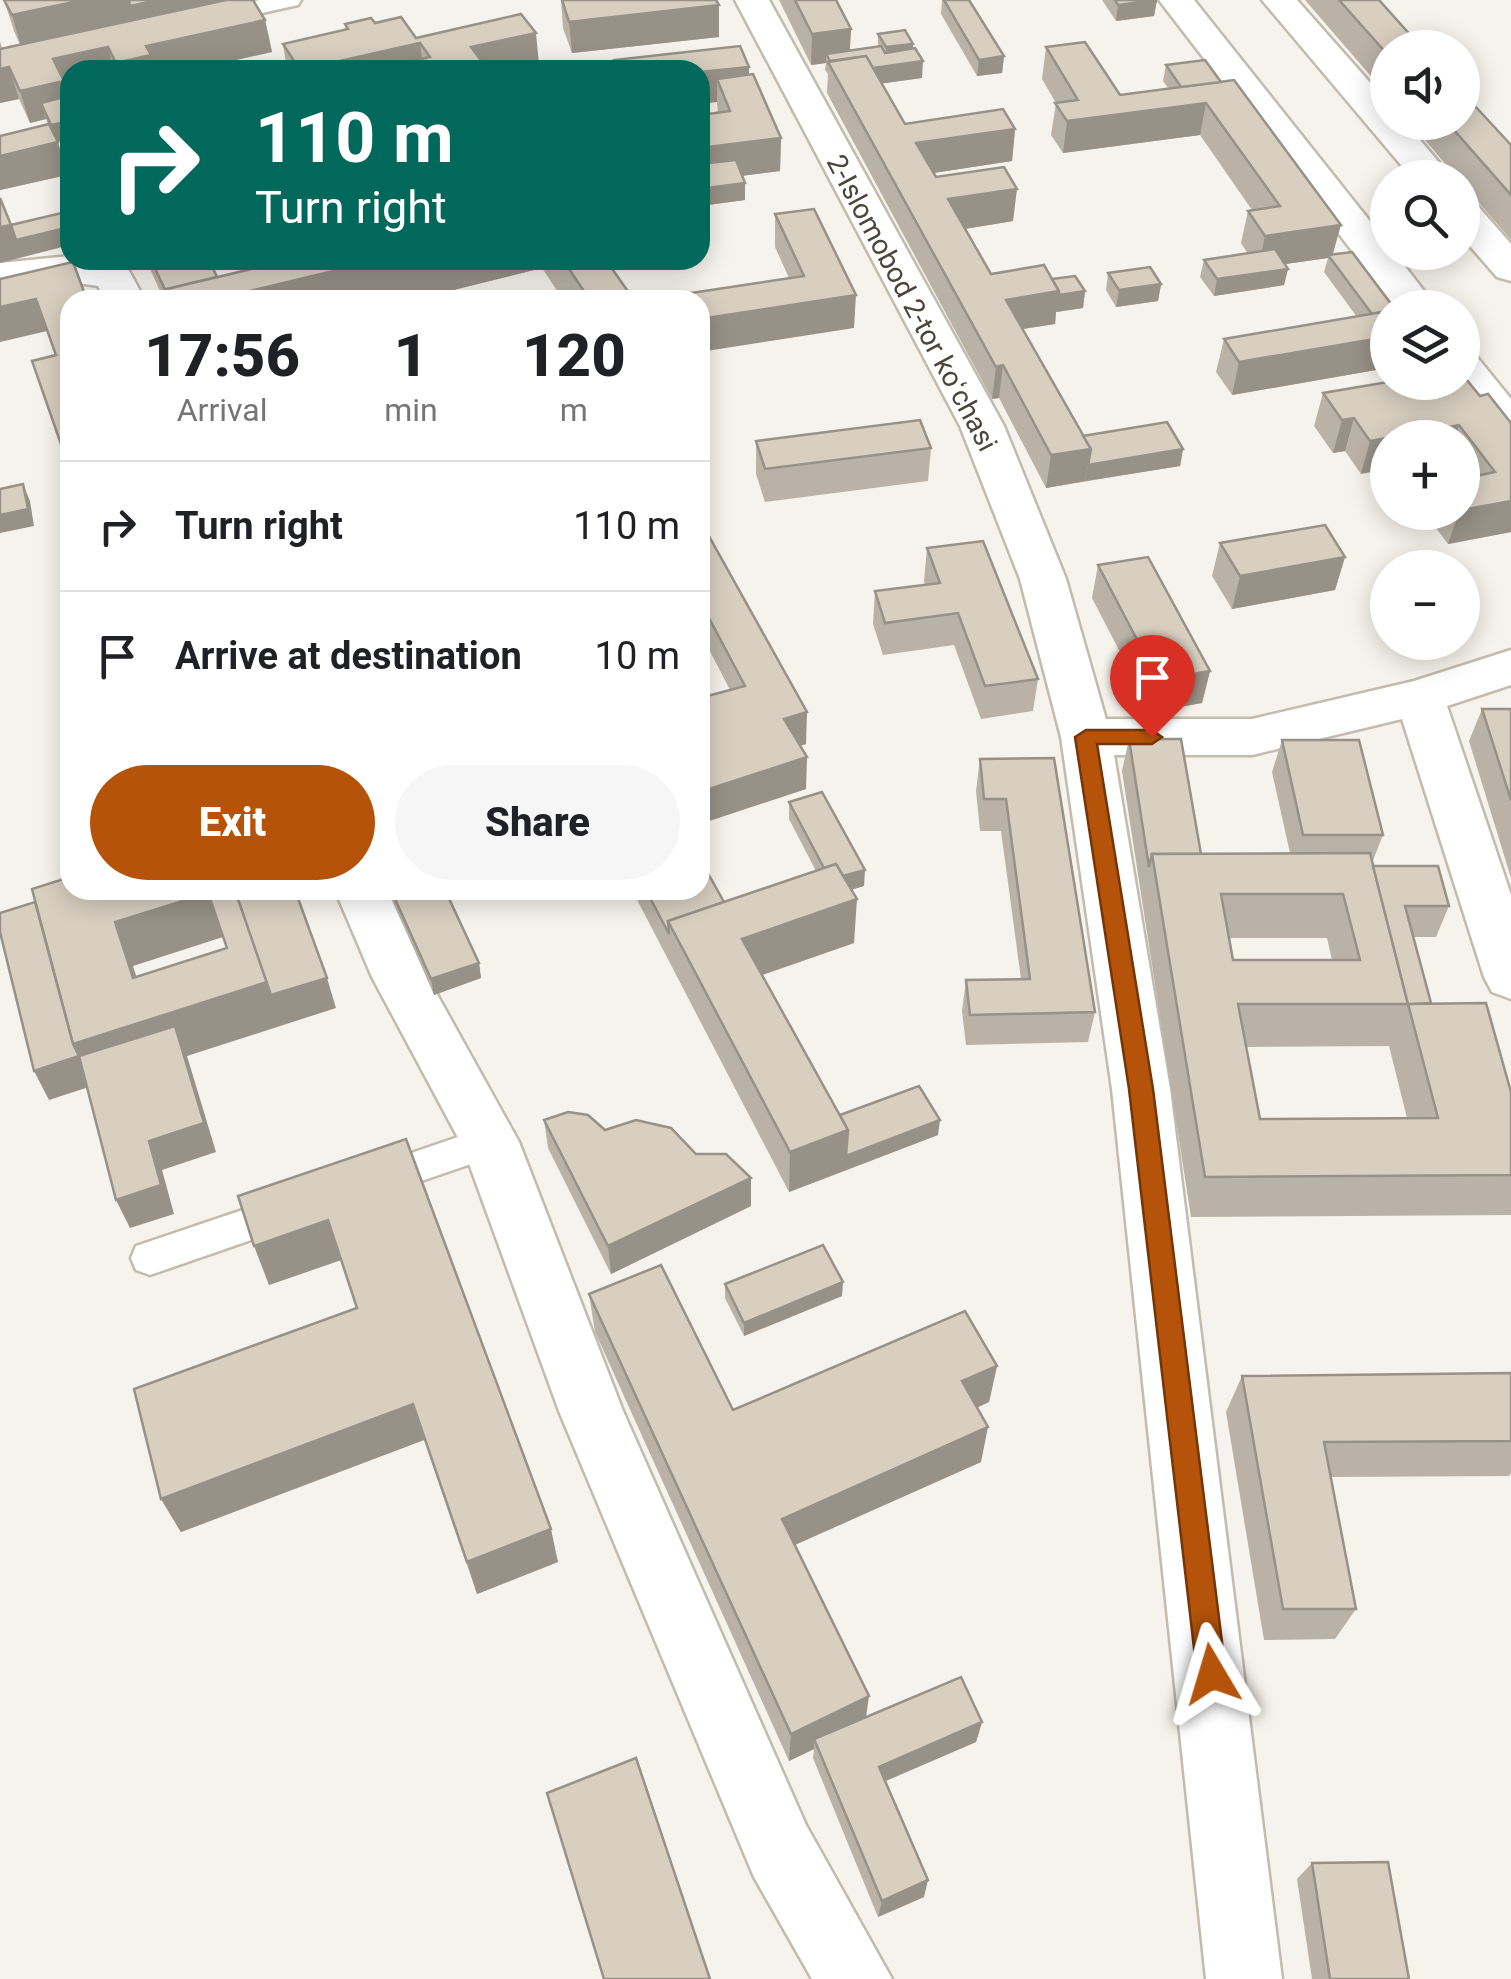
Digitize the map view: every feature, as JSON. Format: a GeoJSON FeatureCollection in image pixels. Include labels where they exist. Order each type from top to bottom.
{"type":"FeatureCollection","features":[{"type":"Feature","properties":{"kind":"street","name":"2-Islomobod 2-tor koʻchasi"},"geometry":{"type":"LineString","coordinates":[[752,0],[982,426],[1043,580],[1086,737],[1141,1089],[1244,1979]]}},
{"type":"Feature","properties":{"kind":"street"},"geometry":{"type":"LineString","coordinates":[[1176,0],[1403,290]]}},
{"type":"Feature","properties":{"kind":"street"},"geometry":{"type":"LineString","coordinates":[[1279,0],[1417,160]]}},
{"type":"Feature","properties":{"kind":"street"},"geometry":{"type":"LineString","coordinates":[[1480,233],[1511,269]]}},
{"type":"Feature","properties":{"kind":"street"},"geometry":{"type":"LineString","coordinates":[[0,275],[60,264]]}},
{"type":"Feature","properties":{"kind":"street"},"geometry":{"type":"LineString","coordinates":[[96,270],[114,278],[119,290]]}},
{"type":"Feature","properties":{"kind":"street"},"geometry":{"type":"LineString","coordinates":[[1480,389],[1511,428]]}},
{"type":"Feature","properties":{"kind":"street"},"geometry":{"type":"LineString","coordinates":[[1086,737],[1252,737],[1420,697],[1511,667]]}},
{"type":"Feature","properties":{"kind":"street"},"geometry":{"type":"LineString","coordinates":[[1420,697],[1511,977]]}},
{"type":"Feature","properties":{"kind":"street"},"geometry":{"type":"LineString","coordinates":[[365,900],[399,977],[490,1142],[591,1411],[780,1851],[854,1979]]}},
{"type":"Feature","properties":{"kind":"lane"},"geometry":{"type":"LineString","coordinates":[[194,21],[290,0]]}},
{"type":"Feature","properties":{"kind":"lane"},"geometry":{"type":"LineString","coordinates":[[150,1258],[490,1142]]}},
{"type":"Feature","properties":{"kind":"building"},"geometry":{"type":"Polygon","coordinates":[[[4,0],[83,0],[12,15],[4,0]]]}},
{"type":"Feature","properties":{"kind":"building"},"geometry":{"type":"Polygon","coordinates":[[[129,0],[158,0],[130,6],[129,0]]]}},
{"type":"Feature","properties":{"kind":"building"},"geometry":{"type":"Polygon","coordinates":[[[226,0],[253,0],[265,20],[146,46],[151,55],[129,60],[114,60],[108,47],[53,59],[60,82],[20,91],[9,67],[0,69],[0,49],[226,0]]]}},
{"type":"Feature","properties":{"kind":"building"},"geometry":{"type":"Polygon","coordinates":[[[562,0],[716,0],[719,5],[569,22],[562,0]]]}},
{"type":"Feature","properties":{"kind":"building"},"geometry":{"type":"Polygon","coordinates":[[[795,0],[836,0],[851,29],[812,34],[795,0]]]}},
{"type":"Feature","properties":{"kind":"building"},"geometry":{"type":"Polygon","coordinates":[[[944,0],[969,0],[1004,56],[979,60],[944,0]]]}},
{"type":"Feature","properties":{"kind":"building"},"geometry":{"type":"Polygon","coordinates":[[[1115,0],[1157,0],[1118,5],[1115,0]]]}},
{"type":"Feature","properties":{"kind":"building"},"geometry":{"type":"Polygon","coordinates":[[[1339,0],[1379,0],[1406,30],[1370,30],[1370,35],[1339,0]]]}},
{"type":"Feature","properties":{"kind":"building"},"geometry":{"type":"Polygon","coordinates":[[[521,14],[536,33],[471,47],[481,60],[417,60],[430,57],[420,43],[344,60],[293,60],[283,44],[348,29],[345,24],[371,18],[375,23],[401,17],[416,38],[521,14]]]}},
{"type":"Feature","properties":{"kind":"building"},"geometry":{"type":"Polygon","coordinates":[[[905,30],[913,44],[886,47],[878,34],[905,30]]]}},
{"type":"Feature","properties":{"kind":"building"},"geometry":{"type":"Polygon","coordinates":[[[1085,42],[1120,95],[1234,80],[1341,225],[1265,236],[1248,211],[1280,206],[1206,103],[1067,121],[1055,103],[1078,100],[1046,47],[1085,42]]]}},
{"type":"Feature","properties":{"kind":"building"},"geometry":{"type":"Polygon","coordinates":[[[740,46],[749,67],[710,71],[710,60],[614,60],[740,46]]]}},
{"type":"Feature","properties":{"kind":"building"},"geometry":{"type":"Polygon","coordinates":[[[881,46],[885,53],[915,48],[923,61],[873,68],[866,56],[830,61],[826,54],[881,46]]]}},
{"type":"Feature","properties":{"kind":"building"},"geometry":{"type":"Polygon","coordinates":[[[866,56],[905,124],[1003,109],[1015,129],[916,143],[936,177],[1004,167],[1017,189],[948,199],[991,274],[1044,265],[1059,291],[1006,300],[1091,449],[1051,455],[1003,365],[996,367],[828,62],[866,56]]]}},
{"type":"Feature","properties":{"kind":"building"},"geometry":{"type":"Polygon","coordinates":[[[1205,60],[1221,82],[1181,87],[1166,65],[1205,60]]]}},
{"type":"Feature","properties":{"kind":"building"},"geometry":{"type":"Polygon","coordinates":[[[753,74],[781,138],[710,147],[710,114],[730,111],[717,79],[753,74]]]}},
{"type":"Feature","properties":{"kind":"building"},"geometry":{"type":"Polygon","coordinates":[[[60,98],[60,123],[51,125],[41,103],[60,98]]]}},
{"type":"Feature","properties":{"kind":"building"},"geometry":{"type":"Polygon","coordinates":[[[1480,111],[1511,145],[1511,195],[1463,140],[1480,140],[1480,111]]]}},
{"type":"Feature","properties":{"kind":"building"},"geometry":{"type":"Polygon","coordinates":[[[49,124],[58,142],[0,156],[0,136],[49,124]]]}},
{"type":"Feature","properties":{"kind":"building"},"geometry":{"type":"Polygon","coordinates":[[[736,160],[745,183],[710,188],[710,163],[736,160]]]}},
{"type":"Feature","properties":{"kind":"building"},"geometry":{"type":"Polygon","coordinates":[[[0,198],[11,225],[0,227],[0,198]]]}},
{"type":"Feature","properties":{"kind":"building"},"geometry":{"type":"Polygon","coordinates":[[[814,209],[856,295],[710,317],[710,290],[804,276],[775,214],[814,209]]]}},
{"type":"Feature","properties":{"kind":"building"},"geometry":{"type":"Polygon","coordinates":[[[60,213],[60,229],[16,240],[11,225],[60,213]]]}},
{"type":"Feature","properties":{"kind":"building"},"geometry":{"type":"Polygon","coordinates":[[[1275,249],[1288,269],[1217,279],[1204,260],[1275,249]]]}},
{"type":"Feature","properties":{"kind":"building"},"geometry":{"type":"Polygon","coordinates":[[[1352,252],[1380,290],[1370,290],[1370,311],[1328,255],[1352,252]]]}},
{"type":"Feature","properties":{"kind":"building"},"geometry":{"type":"Polygon","coordinates":[[[60,265],[60,270],[76,270],[83,290],[60,290],[60,441],[32,361],[56,355],[36,299],[0,307],[0,279],[60,265]]]}},
{"type":"Feature","properties":{"kind":"building"},"geometry":{"type":"Polygon","coordinates":[[[1150,267],[1161,284],[1119,290],[1108,273],[1150,267]]]}},
{"type":"Feature","properties":{"kind":"building"},"geometry":{"type":"Polygon","coordinates":[[[156,270],[214,270],[217,277],[167,289],[156,270]]]}},
{"type":"Feature","properties":{"kind":"building"},"geometry":{"type":"Polygon","coordinates":[[[247,270],[337,270],[254,290],[167,289],[247,270]]]}},
{"type":"Feature","properties":{"kind":"building"},"geometry":{"type":"Polygon","coordinates":[[[570,270],[613,270],[627,290],[583,290],[570,270]]]}},
{"type":"Feature","properties":{"kind":"building"},"geometry":{"type":"Polygon","coordinates":[[[1075,276],[1085,291],[1059,295],[1052,279],[1075,276]]]}},
{"type":"Feature","properties":{"kind":"building"},"geometry":{"type":"Polygon","coordinates":[[[1370,314],[1370,340],[1239,362],[1224,339],[1370,314]]]}},
{"type":"Feature","properties":{"kind":"building"},"geometry":{"type":"Polygon","coordinates":[[[1370,385],[1370,400],[1480,400],[1480,396],[1488,394],[1511,423],[1511,501],[1480,507],[1480,475],[1495,472],[1480,452],[1480,420],[1370,420],[1370,441],[1354,418],[1342,420],[1323,393],[1370,385]]]}},
{"type":"Feature","properties":{"kind":"building"},"geometry":{"type":"Polygon","coordinates":[[[920,420],[931,448],[765,469],[756,441],[920,420]]]}},
{"type":"Feature","properties":{"kind":"building"},"geometry":{"type":"Polygon","coordinates":[[[1167,422],[1183,449],[1088,465],[1091,449],[1083,436],[1167,422]]]}},
{"type":"Feature","properties":{"kind":"building"},"geometry":{"type":"Polygon","coordinates":[[[23,484],[28,509],[0,515],[0,489],[23,484]]]}},
{"type":"Feature","properties":{"kind":"building"},"geometry":{"type":"Polygon","coordinates":[[[1325,525],[1345,557],[1240,576],[1220,543],[1325,525]]]}},
{"type":"Feature","properties":{"kind":"building"},"geometry":{"type":"Polygon","coordinates":[[[710,538],[807,712],[784,719],[807,757],[710,789],[710,695],[745,686],[710,620],[710,538]]]}},
{"type":"Feature","properties":{"kind":"building"},"geometry":{"type":"Polygon","coordinates":[[[983,541],[1038,679],[985,686],[958,613],[885,623],[875,591],[940,583],[927,548],[983,541]]]}},
{"type":"Feature","properties":{"kind":"building"},"geometry":{"type":"Polygon","coordinates":[[[1148,557],[1210,671],[1158,680],[1098,565],[1148,557]]]}},
{"type":"Feature","properties":{"kind":"building"},"geometry":{"type":"Polygon","coordinates":[[[1482,709],[1511,709],[1511,800],[1482,709]]]}},
{"type":"Feature","properties":{"kind":"building"},"geometry":{"type":"Polygon","coordinates":[[[1129,739],[1181,739],[1201,854],[1152,854],[1149,867],[1129,739]]]}},
{"type":"Feature","properties":{"kind":"building"},"geometry":{"type":"Polygon","coordinates":[[[1282,740],[1359,740],[1383,835],[1303,835],[1282,740]]]}},
{"type":"Feature","properties":{"kind":"building"},"geometry":{"type":"Polygon","coordinates":[[[1054,758],[1095,1012],[970,1015],[966,980],[1030,979],[1006,799],[984,799],[980,759],[1054,758]]]}},
{"type":"Feature","properties":{"kind":"building"},"geometry":{"type":"Polygon","coordinates":[[[822,792],[865,870],[843,876],[836,864],[824,868],[789,802],[822,792]]]}},
{"type":"Feature","properties":{"kind":"building"},"geometry":{"type":"Polygon","coordinates":[[[1370,853],[1408,1004],[1486,1003],[1511,1092],[1511,1175],[1205,1177],[1152,854],[1370,853]],[[1221,894],[1233,960],[1360,960],[1343,894],[1221,894]],[[1238,1004],[1260,1119],[1438,1118],[1408,1004],[1238,1004]]]}},
{"type":"Feature","properties":{"kind":"building"},"geometry":{"type":"Polygon","coordinates":[[[836,864],[857,899],[742,939],[848,1130],[790,1152],[668,921],[836,864]]]}},
{"type":"Feature","properties":{"kind":"building"},"geometry":{"type":"Polygon","coordinates":[[[1373,866],[1438,866],[1449,906],[1405,906],[1431,1003],[1408,1004],[1373,866]]]}},
{"type":"Feature","properties":{"kind":"building"},"geometry":{"type":"Polygon","coordinates":[[[710,877],[724,902],[668,921],[669,934],[651,900],[710,900],[710,877]]]}},
{"type":"Feature","properties":{"kind":"building"},"geometry":{"type":"Polygon","coordinates":[[[60,880],[60,900],[186,900],[115,922],[133,978],[227,948],[210,900],[238,900],[267,982],[73,1044],[32,889],[60,880]]]}},
{"type":"Feature","properties":{"kind":"building"},"geometry":{"type":"Polygon","coordinates":[[[238,900],[299,900],[327,978],[271,995],[238,900]]]}},
{"type":"Feature","properties":{"kind":"building"},"geometry":{"type":"Polygon","coordinates":[[[395,900],[450,900],[479,963],[431,979],[395,900]]]}},
{"type":"Feature","properties":{"kind":"building"},"geometry":{"type":"Polygon","coordinates":[[[35,902],[79,1056],[34,1071],[0,932],[0,913],[35,902]]]}},
{"type":"Feature","properties":{"kind":"building"},"geometry":{"type":"Polygon","coordinates":[[[175,1026],[204,1123],[149,1141],[161,1185],[116,1200],[79,1056],[175,1026]]]}},
{"type":"Feature","properties":{"kind":"building"},"geometry":{"type":"Polygon","coordinates":[[[919,1086],[940,1120],[846,1156],[848,1130],[840,1115],[919,1086]]]}},
{"type":"Feature","properties":{"kind":"building"},"geometry":{"type":"Polygon","coordinates":[[[568,1112],[588,1115],[605,1130],[636,1120],[671,1128],[696,1154],[726,1154],[751,1178],[608,1246],[544,1120],[568,1112]]]}},
{"type":"Feature","properties":{"kind":"building"},"geometry":{"type":"Polygon","coordinates":[[[406,1139],[551,1529],[467,1562],[413,1404],[161,1499],[134,1389],[357,1308],[328,1220],[254,1246],[238,1196],[406,1139]]]}},
{"type":"Feature","properties":{"kind":"building"},"geometry":{"type":"Polygon","coordinates":[[[823,1245],[843,1282],[744,1323],[725,1284],[823,1245]]]}},
{"type":"Feature","properties":{"kind":"building"},"geometry":{"type":"Polygon","coordinates":[[[661,1265],[733,1410],[965,1311],[997,1366],[962,1381],[988,1427],[782,1519],[869,1696],[791,1734],[589,1294],[661,1265]]]}},
{"type":"Feature","properties":{"kind":"building"},"geometry":{"type":"Polygon","coordinates":[[[1511,1373],[1511,1441],[1324,1442],[1356,1609],[1283,1609],[1242,1376],[1511,1373]]]}},
{"type":"Feature","properties":{"kind":"building"},"geometry":{"type":"Polygon","coordinates":[[[961,1677],[982,1722],[879,1767],[928,1880],[882,1901],[814,1739],[961,1677]]]}},
{"type":"Feature","properties":{"kind":"building"},"geometry":{"type":"Polygon","coordinates":[[[636,1758],[710,1979],[604,1979],[547,1793],[636,1758]]]}},
{"type":"Feature","properties":{"kind":"building"},"geometry":{"type":"Polygon","coordinates":[[[1388,1862],[1409,1979],[1330,1979],[1312,1863],[1388,1862]]]}},
{"type":"Feature","properties":{"kind":"route"},"geometry":{"type":"LineString","coordinates":[[1152,737],[1086,737],[1141,1089],[1212,1674]]}}]}
